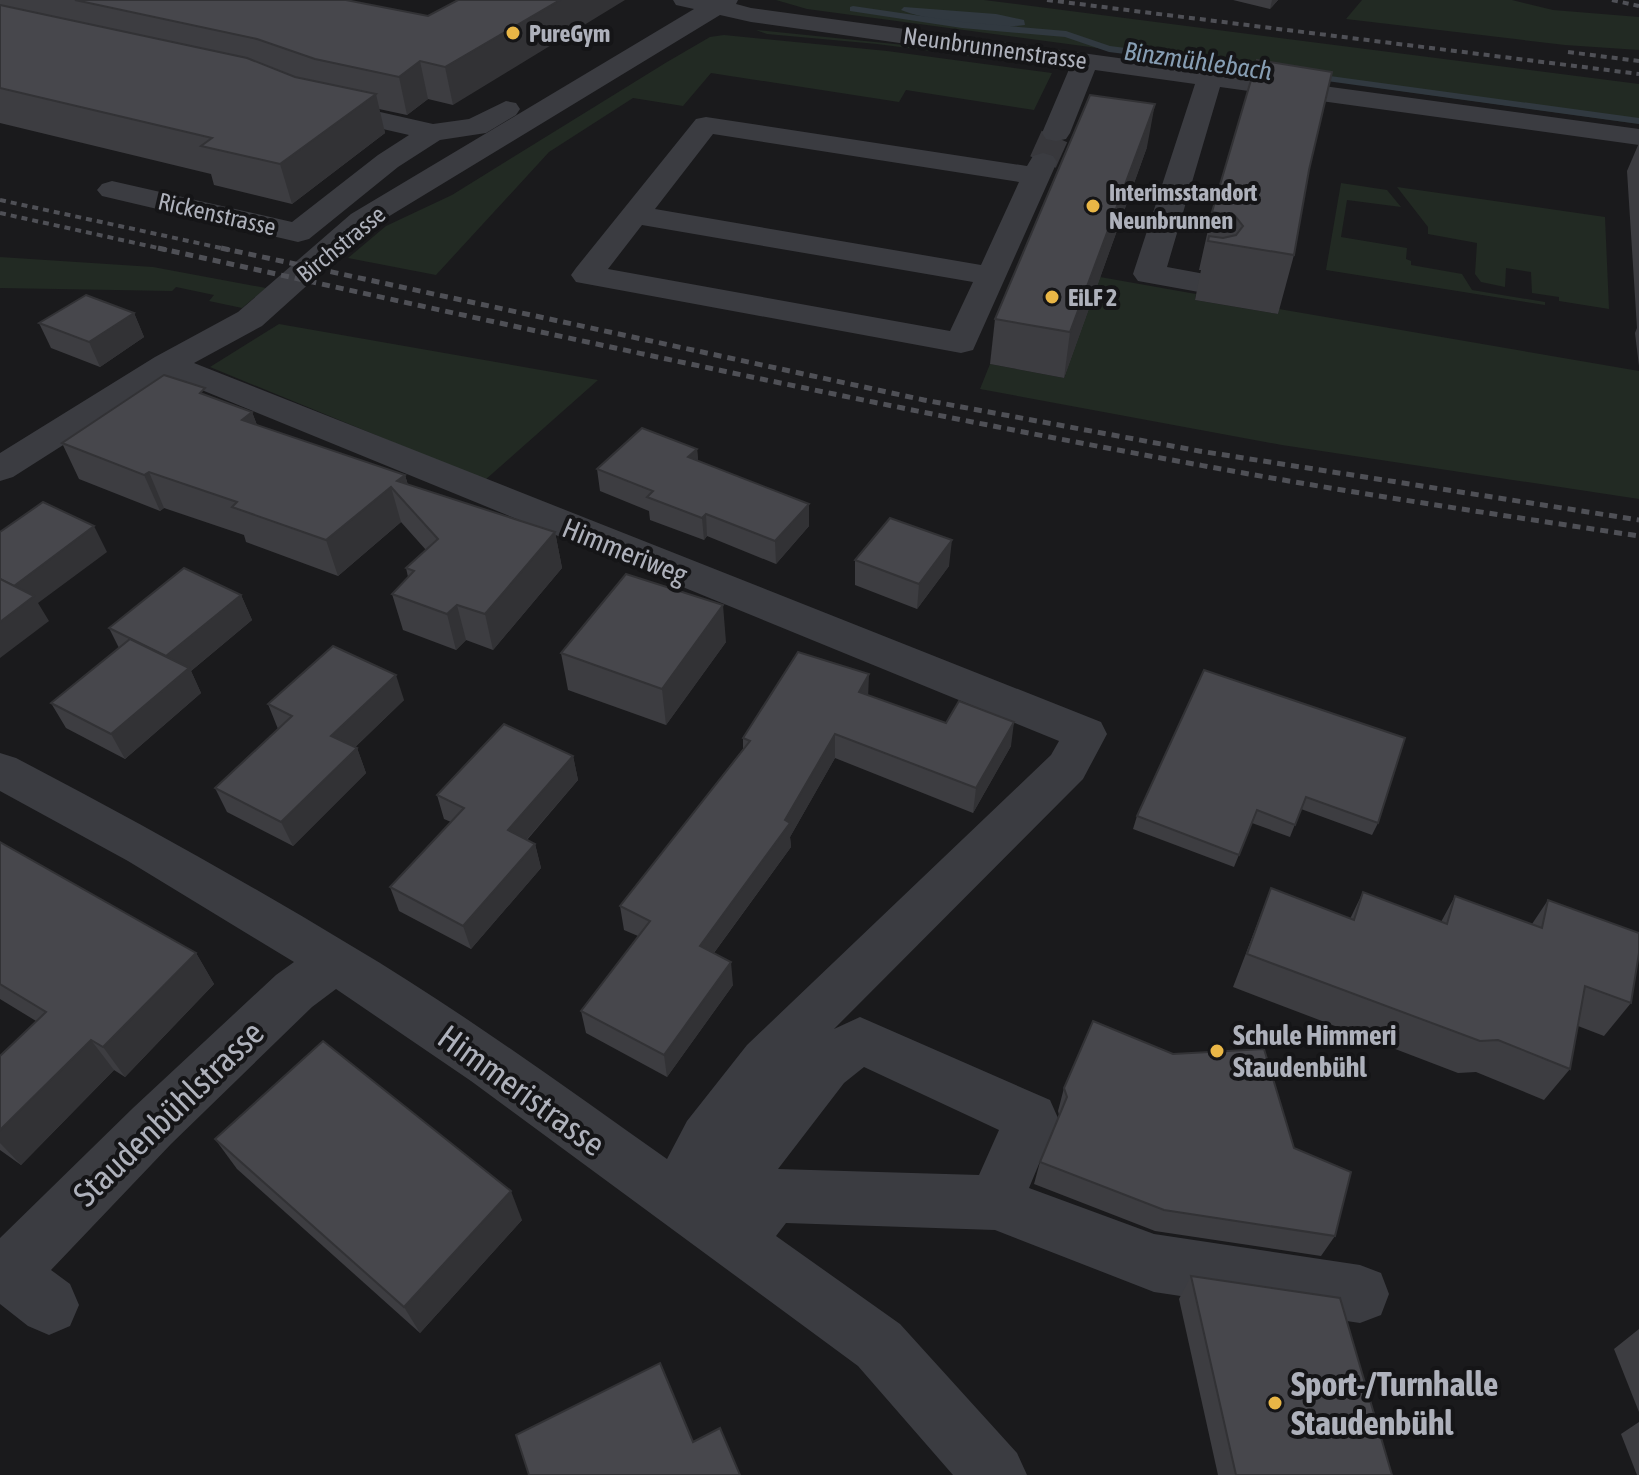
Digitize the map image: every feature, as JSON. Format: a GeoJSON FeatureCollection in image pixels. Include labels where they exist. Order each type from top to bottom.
{"type":"FeatureCollection","features":[{"type":"Feature","properties":{"kind":"street","name":"Neunbrunnenstrasse"},"geometry":{"type":"LineString","coordinates":[[685,0],[721,4],[751,15],[1639,137]]}},
{"type":"Feature","properties":{"kind":"street","name":"Birchstrasse"},"geometry":{"type":"LineString","coordinates":[[0,469],[167,364],[250,319],[353,228],[721,4]]}},
{"type":"Feature","properties":{"kind":"street","name":"Rickenstrasse"},"geometry":{"type":"LineString","coordinates":[[304,101],[433,132],[476,127],[594,57],[645,48]]}},
{"type":"Feature","properties":{"kind":"street"},"geometry":{"type":"LineString","coordinates":[[1056,133],[1086,60]]}},
{"type":"Feature","properties":{"kind":"street"},"geometry":{"type":"LineString","coordinates":[[1210,77],[1149,274],[1210,284]]}},
{"type":"Feature","properties":{"kind":"street"},"geometry":{"type":"LineString","coordinates":[[1028,195],[961,343],[587,275],[706,125],[1028,195],[1052,216]]}},
{"type":"Feature","properties":{"kind":"street","name":"Rickenstrasse"},"geometry":{"type":"LineString","coordinates":[[112,190],[298,233],[388,161],[433,132]]}},
{"type":"Feature","properties":{"kind":"street"},"geometry":{"type":"LineString","coordinates":[[635,215],[989,281],[1020,291]]}},
{"type":"Feature","properties":{"kind":"street","name":"Himmeriweg"},"geometry":{"type":"LineString","coordinates":[[167,364],[1085,734],[1067,767],[766,1062],[706,1139],[705,1221]]}},
{"type":"Feature","properties":{"kind":"street","name":"Himmeristrasse"},"geometry":{"type":"LineString","coordinates":[[0,770],[145,848],[335,961],[490,1064],[879,1345],[995,1475]]}},
{"type":"Feature","properties":{"kind":"street","name":"Staudenbühlstrasse"},"geometry":{"type":"LineString","coordinates":[[19,1282],[152,1126],[294,991],[335,961]]}},
{"type":"Feature","properties":{"kind":"street"},"geometry":{"type":"LineString","coordinates":[[705,1221],[825,1066],[860,1040],[1031,1118],[995,1203]]}},
{"type":"Feature","properties":{"kind":"street"},"geometry":{"type":"LineString","coordinates":[[705,1221],[773,1196],[995,1203],[1154,1263],[1360,1294]]}},
{"type":"Feature","properties":{"kind":"shaded area"},"geometry":{"type":"Polygon","coordinates":[[[776,0],[984,0],[1639,84],[1639,124],[1379,88],[1245,64],[1231,66],[807,9],[776,0]]]}},
{"type":"Feature","properties":{"kind":"shaded area"},"geometry":{"type":"Polygon","coordinates":[[[1362,0],[1512,0],[1553,10],[1639,17],[1639,50],[1565,45],[1346,19],[1362,0]]]}},
{"type":"Feature","properties":{"kind":"shaded area"},"geometry":{"type":"Polygon","coordinates":[[[904,7],[996,14],[1024,20],[1025,25],[962,24],[901,10],[904,7]]]}},
{"type":"Feature","properties":{"kind":"shaded area"},"geometry":{"type":"Polygon","coordinates":[[[756,30],[924,47],[1032,62],[767,34],[756,30]]]}},
{"type":"Feature","properties":{"kind":"shaded area"},"geometry":{"type":"Polygon","coordinates":[[[724,35],[887,51],[1052,73],[1034,110],[906,90],[899,102],[711,73],[683,106],[633,98],[549,152],[436,275],[348,258],[386,226],[452,195],[667,62],[710,37],[724,35]]]}},
{"type":"Feature","properties":{"kind":"shaded area"},"geometry":{"type":"Polygon","coordinates":[[[1341,183],[1387,190],[1401,207],[1347,200],[1341,237],[1407,248],[1406,259],[1411,261],[1411,265],[1462,274],[1472,290],[1545,302],[1545,305],[1326,270],[1341,183]]]}},
{"type":"Feature","properties":{"kind":"shaded area"},"geometry":{"type":"Polygon","coordinates":[[[1397,187],[1605,217],[1609,309],[1532,293],[1531,272],[1506,268],[1505,287],[1481,282],[1475,274],[1477,243],[1428,234],[1428,227],[1397,187]]]}},
{"type":"Feature","properties":{"kind":"shaded area"},"geometry":{"type":"Polygon","coordinates":[[[0,257],[153,267],[266,288],[242,308],[209,301],[214,295],[176,287],[172,291],[0,288],[0,257]]]}},
{"type":"Feature","properties":{"kind":"shaded area"},"geometry":{"type":"Polygon","coordinates":[[[1100,277],[1196,294],[1195,300],[1278,314],[1279,309],[1639,371],[1639,499],[1282,445],[980,389],[990,364],[1064,378],[1100,277]]]}},
{"type":"Feature","properties":{"kind":"shaded area"},"geometry":{"type":"Polygon","coordinates":[[[279,324],[598,380],[485,480],[210,367],[279,324]]]}},
{"type":"Feature","properties":{"kind":"building"},"geometry":{"type":"Polygon","coordinates":[[[75,0],[346,0],[428,16],[458,0],[560,0],[445,67],[420,61],[399,77],[315,59],[257,39],[75,0]]]}},
{"type":"Feature","properties":{"kind":"building"},"geometry":{"type":"Polygon","coordinates":[[[0,5],[247,58],[295,77],[376,94],[280,164],[201,146],[212,138],[0,88],[0,5]]]}},
{"type":"Feature","properties":{"kind":"building"},"geometry":{"type":"Polygon","coordinates":[[[1257,60],[1332,72],[1309,170],[1294,255],[1208,241],[1209,236],[1223,238],[1236,235],[1243,226],[1235,216],[1212,212],[1257,60]]]}},
{"type":"Feature","properties":{"kind":"building"},"geometry":{"type":"Polygon","coordinates":[[[1090,95],[1155,104],[1070,332],[995,319],[1090,95]]]}},
{"type":"Feature","properties":{"kind":"building"},"geometry":{"type":"Polygon","coordinates":[[[86,295],[134,313],[89,342],[39,323],[86,295]]]}},
{"type":"Feature","properties":{"kind":"building"},"geometry":{"type":"Polygon","coordinates":[[[164,375],[205,388],[200,393],[252,412],[242,420],[405,475],[397,481],[555,532],[485,614],[457,605],[447,614],[392,594],[414,571],[406,568],[438,539],[391,487],[326,540],[232,507],[237,502],[149,472],[144,475],[62,443],[164,375]]]}},
{"type":"Feature","properties":{"kind":"building"},"geometry":{"type":"Polygon","coordinates":[[[642,428],[697,449],[688,457],[809,504],[775,541],[706,514],[702,518],[647,497],[653,491],[597,469],[642,428]]]}},
{"type":"Feature","properties":{"kind":"building"},"geometry":{"type":"Polygon","coordinates":[[[43,502],[94,526],[14,586],[0,579],[0,532],[43,502]]]}},
{"type":"Feature","properties":{"kind":"building"},"geometry":{"type":"Polygon","coordinates":[[[890,518],[952,540],[919,584],[855,560],[890,518]]]}},
{"type":"Feature","properties":{"kind":"building"},"geometry":{"type":"Polygon","coordinates":[[[184,568],[241,595],[166,656],[109,628],[184,568]]]}},
{"type":"Feature","properties":{"kind":"building"},"geometry":{"type":"Polygon","coordinates":[[[626,574],[723,605],[662,689],[561,653],[626,574]]]}},
{"type":"Feature","properties":{"kind":"building"},"geometry":{"type":"Polygon","coordinates":[[[0,579],[34,596],[0,622],[0,579]]]}},
{"type":"Feature","properties":{"kind":"building"},"geometry":{"type":"Polygon","coordinates":[[[130,639],[189,668],[111,734],[51,703],[130,639]]]}},
{"type":"Feature","properties":{"kind":"building"},"geometry":{"type":"Polygon","coordinates":[[[333,646],[396,675],[331,736],[357,748],[281,822],[215,788],[292,716],[268,704],[333,646]]]}},
{"type":"Feature","properties":{"kind":"building"},"geometry":{"type":"Polygon","coordinates":[[[798,652],[869,674],[859,692],[946,723],[959,701],[1014,722],[976,788],[835,734],[785,820],[790,823],[700,946],[731,962],[664,1055],[581,1011],[650,921],[620,906],[750,741],[743,738],[798,652]]]}},
{"type":"Feature","properties":{"kind":"building"},"geometry":{"type":"Polygon","coordinates":[[[1204,670],[1405,738],[1378,823],[1306,797],[1295,825],[1257,810],[1239,855],[1137,816],[1204,670]]]}},
{"type":"Feature","properties":{"kind":"building"},"geometry":{"type":"Polygon","coordinates":[[[504,724],[573,756],[508,830],[535,844],[463,926],[390,887],[464,808],[437,795],[504,724]]]}},
{"type":"Feature","properties":{"kind":"building"},"geometry":{"type":"Polygon","coordinates":[[[0,842],[196,953],[103,1047],[91,1040],[0,1130],[0,1056],[46,1012],[0,984],[0,842]]]}},
{"type":"Feature","properties":{"kind":"building"},"geometry":{"type":"Polygon","coordinates":[[[1271,888],[1354,920],[1363,892],[1447,924],[1455,896],[1542,928],[1548,900],[1639,933],[1631,1003],[1585,986],[1570,1069],[1498,1040],[1480,1041],[1247,954],[1271,888]]]}},
{"type":"Feature","properties":{"kind":"building"},"geometry":{"type":"Polygon","coordinates":[[[1093,1021],[1173,1054],[1264,1049],[1294,1148],[1351,1172],[1335,1236],[1164,1210],[1040,1162],[1067,1097],[1064,1088],[1093,1021]]]}},
{"type":"Feature","properties":{"kind":"building"},"geometry":{"type":"Polygon","coordinates":[[[323,1041],[511,1191],[404,1307],[215,1139],[323,1041]]]}},
{"type":"Feature","properties":{"kind":"building","name":"Sport-/Turnhalle Staudenbühl"},"geometry":{"type":"Polygon","coordinates":[[[1191,1276],[1340,1298],[1392,1475],[1236,1475],[1191,1276]]]}},
{"type":"Feature","properties":{"kind":"building"},"geometry":{"type":"Polygon","coordinates":[[[660,1363],[693,1442],[720,1428],[740,1475],[529,1475],[516,1435],[660,1363]]]}},
{"type":"Feature","properties":{"kind":"waterway","name":"Binzmühlebach"},"geometry":{"type":"LineString","coordinates":[[853,9],[962,25],[1066,34],[1109,49],[1228,64],[1270,66],[1277,70]]}},
{"type":"Feature","properties":{"kind":"waterway","name":"Binzmühlebach"},"geometry":{"type":"LineString","coordinates":[[1308,76],[1639,121]]}},
{"type":"Feature","properties":{"kind":"tunnel"},"geometry":{"type":"LineString","coordinates":[[1043,162],[1056,133]]}},
{"type":"Feature","properties":{"kind":"railway"},"geometry":{"type":"LineString","coordinates":[[1047,0],[1639,74]]}},
{"type":"Feature","properties":{"kind":"railway"},"geometry":{"type":"LineString","coordinates":[[1612,0],[1639,6]]}},
{"type":"Feature","properties":{"kind":"railway"},"geometry":{"type":"LineString","coordinates":[[1568,52],[1639,61]]}},
{"type":"Feature","properties":{"kind":"railway"},"geometry":{"type":"LineString","coordinates":[[0,200],[230,250]]}},
{"type":"Feature","properties":{"kind":"railway"},"geometry":{"type":"LineString","coordinates":[[0,213],[167,250]]}},
{"type":"Feature","properties":{"kind":"railway"},"geometry":{"type":"LineString","coordinates":[[158,248],[959,419],[1278,479],[1639,536]]}},
{"type":"Feature","properties":{"kind":"railway"},"geometry":{"type":"LineString","coordinates":[[221,248],[924,400],[1199,451],[1639,520]]}},
{"type":"Feature","properties":{"kind":"place","name":"PureGym"},"geometry":{"type":"Point","coordinates":[513,33]}},
{"type":"Feature","properties":{"kind":"place","name":"Interimsstandort Neunbrunnen"},"geometry":{"type":"Point","coordinates":[1093,206]}},
{"type":"Feature","properties":{"kind":"place","name":"EiLF 2"},"geometry":{"type":"Point","coordinates":[1052,297]}},
{"type":"Feature","properties":{"kind":"place","name":"Schule Himmeri Staudenbühl"},"geometry":{"type":"Point","coordinates":[1217,1051]}},
{"type":"Feature","properties":{"kind":"place","name":"Sport-/Turnhalle Staudenbühl"},"geometry":{"type":"Point","coordinates":[1275,1403]}}]}
